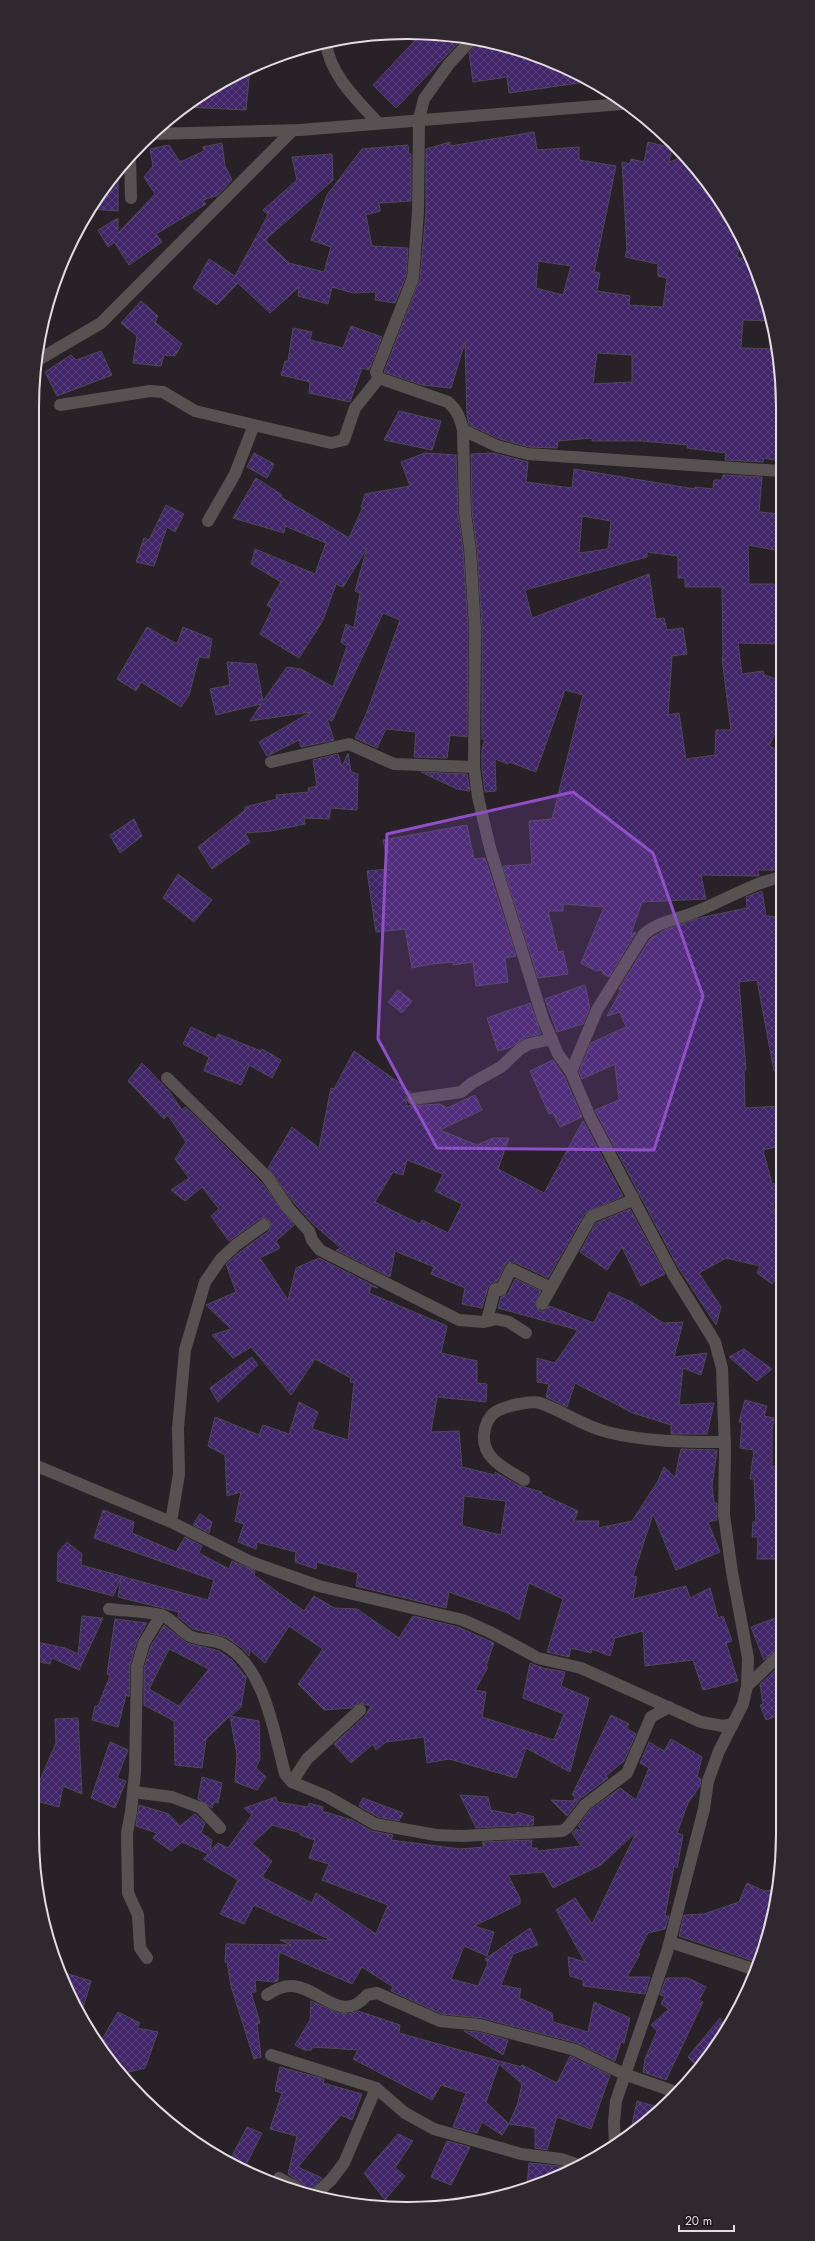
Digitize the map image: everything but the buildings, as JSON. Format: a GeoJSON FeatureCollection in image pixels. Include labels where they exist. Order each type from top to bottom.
{"type":"FeatureCollection","features":[{"type":"Feature","properties":{"kind":"street"},"geometry":{"type":"LineString","coordinates":[[467,44],[449,64],[424,99],[419,119],[418,212],[413,278],[399,317],[380,359],[376,372],[379,378],[448,402],[456,409],[463,430],[464,513],[470,548],[475,628],[474,767],[478,796],[490,848],[543,1019],[558,1054],[570,1072],[590,1117],[631,1200],[684,1294],[714,1342],[722,1368],[725,1442],[724,1515],[732,1572],[748,1658],[747,1686],[743,1704],[719,1751],[708,1781],[704,1809],[670,1942],[648,2009],[624,2074],[616,2108],[615,2138]]}},
{"type":"Feature","properties":{"kind":"street"},"geometry":{"type":"LineString","coordinates":[[327,48],[334,69],[347,88],[378,123]]}},
{"type":"Feature","properties":{"kind":"street"},"geometry":{"type":"LineString","coordinates":[[161,134],[292,131],[419,119],[617,104]]}},
{"type":"Feature","properties":{"kind":"street"},"geometry":{"type":"LineString","coordinates":[[42,357],[101,323],[292,131]]}},
{"type":"Feature","properties":{"kind":"street"},"geometry":{"type":"LineString","coordinates":[[130,165],[131,198]]}},
{"type":"Feature","properties":{"kind":"street"},"geometry":{"type":"LineString","coordinates":[[60,405],[150,391],[163,392],[195,411],[331,443],[344,440],[355,408],[379,378]]}},
{"type":"Feature","properties":{"kind":"street"},"geometry":{"type":"LineString","coordinates":[[208,521],[235,474],[254,425]]}},
{"type":"Feature","properties":{"kind":"street"},"geometry":{"type":"LineString","coordinates":[[463,430],[497,446],[528,454],[776,471]]}},
{"type":"Feature","properties":{"kind":"street"},"geometry":{"type":"LineString","coordinates":[[271,762],[349,744],[394,764],[474,767]]}},
{"type":"Feature","properties":{"kind":"street"},"geometry":{"type":"LineString","coordinates":[[570,1072],[597,1010],[644,934],[654,926],[696,912],[735,893],[776,879]]}},
{"type":"Feature","properties":{"kind":"street"},"geometry":{"type":"LineString","coordinates":[[413,1099],[461,1092],[472,1082],[501,1067],[516,1055],[520,1049],[529,1044],[552,1039]]}},
{"type":"Feature","properties":{"kind":"street"},"geometry":{"type":"LineString","coordinates":[[167,1078],[268,1177],[289,1209],[309,1231],[312,1240],[320,1250],[459,1320],[479,1322],[496,1319],[509,1322],[526,1333]]}},
{"type":"Feature","properties":{"kind":"street"},"geometry":{"type":"LineString","coordinates":[[542,1304],[591,1217],[631,1200]]}},
{"type":"Feature","properties":{"kind":"street"},"geometry":{"type":"LineString","coordinates":[[171,1522],[178,1488],[178,1428],[185,1350],[205,1282],[221,1259],[236,1245],[264,1226]]}},
{"type":"Feature","properties":{"kind":"street"},"geometry":{"type":"LineString","coordinates":[[487,1320],[495,1289],[501,1290],[511,1269],[551,1288]]}},
{"type":"Feature","properties":{"kind":"street"},"geometry":{"type":"LineString","coordinates":[[524,1480],[500,1465],[487,1453],[484,1439],[485,1426],[497,1410],[524,1403],[539,1403],[607,1432],[667,1442],[725,1442]]}},
{"type":"Feature","properties":{"kind":"street"},"geometry":{"type":"LineString","coordinates":[[39,1467],[171,1522],[216,1546],[258,1565],[319,1586],[462,1620],[492,1633],[538,1658],[581,1668],[701,1722],[723,1726],[733,1724]]}},
{"type":"Feature","properties":{"kind":"street"},"geometry":{"type":"LineString","coordinates":[[109,1609],[160,1616],[174,1623],[181,1630],[192,1637],[222,1644],[237,1653],[248,1666],[270,1712],[285,1774],[292,1782],[326,1796],[375,1824],[436,1834],[462,1836],[562,1830],[567,1828],[584,1805],[627,1773],[641,1736],[651,1717],[669,1707]]}},
{"type":"Feature","properties":{"kind":"street"},"geometry":{"type":"LineString","coordinates":[[147,1958],[140,1948],[138,1915],[128,1893],[127,1833],[133,1792],[137,1667],[142,1650],[160,1616]]}},
{"type":"Feature","properties":{"kind":"street"},"geometry":{"type":"LineString","coordinates":[[747,1686],[776,1659]]}},
{"type":"Feature","properties":{"kind":"street"},"geometry":{"type":"LineString","coordinates":[[292,1782],[307,1759],[360,1710]]}},
{"type":"Feature","properties":{"kind":"street"},"geometry":{"type":"LineString","coordinates":[[133,1792],[172,1797],[200,1808],[220,1828]]}},
{"type":"Feature","properties":{"kind":"street"},"geometry":{"type":"LineString","coordinates":[[670,1942],[750,1968]]}},
{"type":"Feature","properties":{"kind":"street"},"geometry":{"type":"LineString","coordinates":[[267,1996],[278,1988],[293,1986],[342,2007],[352,2007],[360,2004],[367,1995],[377,1994],[440,2020],[480,2026],[575,2050],[624,2074],[671,2091]]}},
{"type":"Feature","properties":{"kind":"street"},"geometry":{"type":"LineString","coordinates":[[271,2055],[376,2088],[405,2113],[434,2129],[521,2154],[561,2159],[572,2163]]}},
{"type":"Feature","properties":{"kind":"street"},"geometry":{"type":"LineString","coordinates":[[319,2191],[331,2180],[344,2163],[376,2088]]}},
{"type":"Feature","properties":{"kind":"highlighted area"},"geometry":{"type":"Polygon","coordinates":[[[573,792],[653,853],[703,996],[654,1150],[437,1148],[378,1039],[387,834],[573,792]]]}}]}
